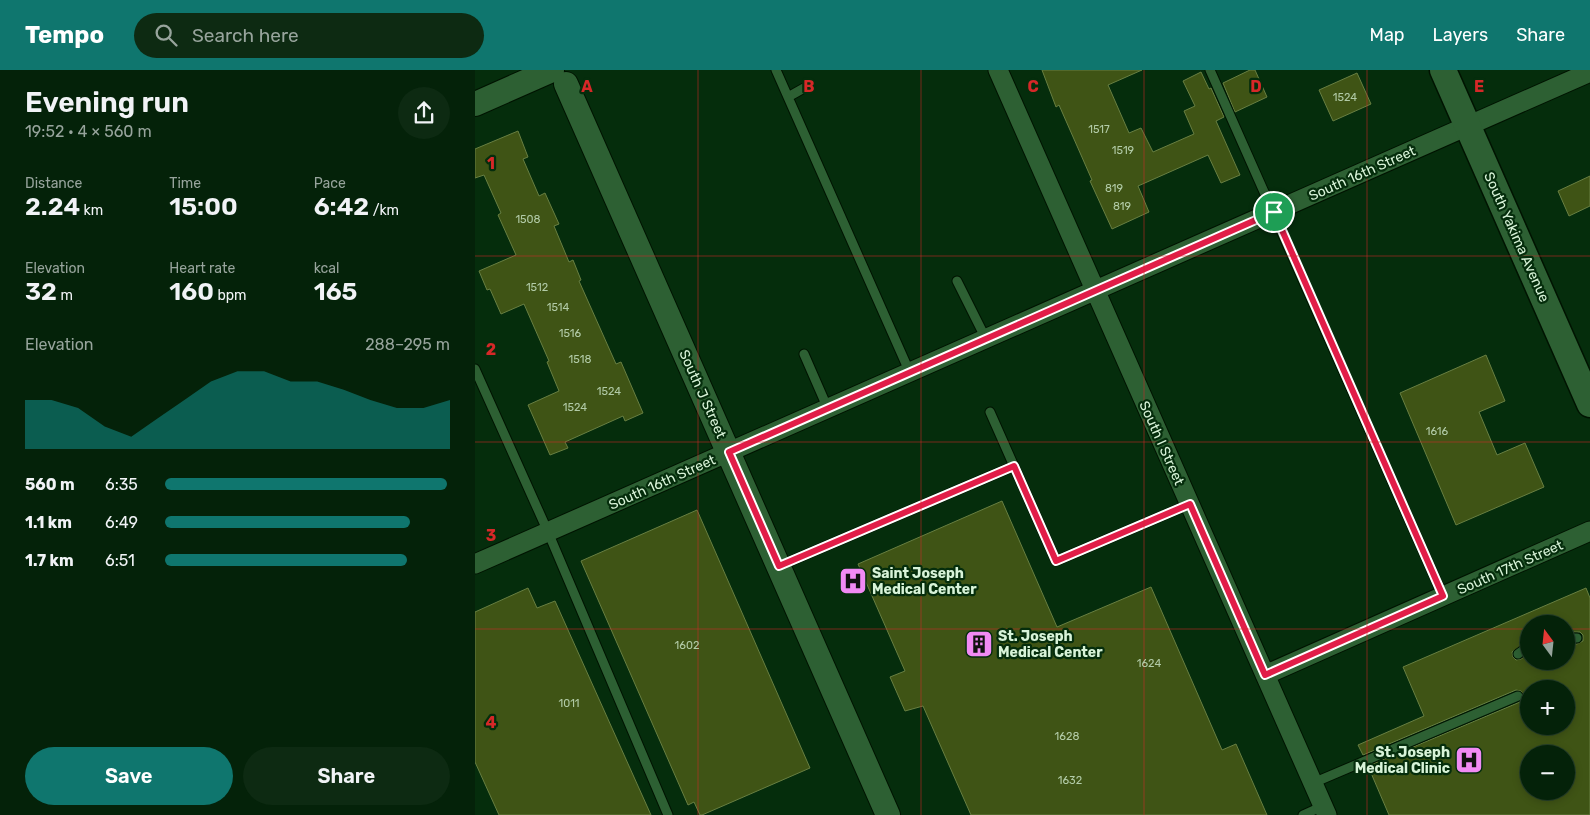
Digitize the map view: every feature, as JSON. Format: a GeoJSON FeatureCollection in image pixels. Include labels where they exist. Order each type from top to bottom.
{"type":"FeatureCollection","features":[{"type":"Feature","properties":{"kind":"main road","name":"South Yakima Avenue"},"geometry":{"type":"LineString","coordinates":[[1443,70],[1590,404]]}},
{"type":"Feature","properties":{"kind":"street","name":"South I Street"},"geometry":{"type":"LineString","coordinates":[[998,70],[1325,811]]}},
{"type":"Feature","properties":{"kind":"street","name":"South 16th Street"},"geometry":{"type":"LineString","coordinates":[[475,564],[1590,72]]}},
{"type":"Feature","properties":{"kind":"street"},"geometry":{"type":"LineString","coordinates":[[475,104],[558,75]]}},
{"type":"Feature","properties":{"kind":"street","name":"South J Street"},"geometry":{"type":"LineString","coordinates":[[558,75],[729,452],[888,815]]}},
{"type":"Feature","properties":{"kind":"street","name":"South 17th Street"},"geometry":{"type":"LineString","coordinates":[[1265,675],[1590,531]]}},
{"type":"Feature","properties":{"kind":"lane"},"geometry":{"type":"LineString","coordinates":[[776,70],[910,373]]}},
{"type":"Feature","properties":{"kind":"lane"},"geometry":{"type":"LineString","coordinates":[[1210,70],[1443,596]]}},
{"type":"Feature","properties":{"kind":"lane"},"geometry":{"type":"LineString","coordinates":[[788,97],[804,88]]}},
{"type":"Feature","properties":{"kind":"lane"},"geometry":{"type":"LineString","coordinates":[[957,281],[986,339]]}},
{"type":"Feature","properties":{"kind":"lane"},"geometry":{"type":"LineString","coordinates":[[804,354],[829,409]]}},
{"type":"Feature","properties":{"kind":"lane"},"geometry":{"type":"LineString","coordinates":[[475,369],[548,532],[668,815]]}},
{"type":"Feature","properties":{"kind":"lane"},"geometry":{"type":"LineString","coordinates":[[990,412],[1056,561],[1190,504]]}},
{"type":"Feature","properties":{"kind":"lane"},"geometry":{"type":"LineString","coordinates":[[779,566],[1014,466]]}},
{"type":"Feature","properties":{"kind":"lane"},"geometry":{"type":"LineString","coordinates":[[1313,783],[1518,696]]}},
{"type":"Feature","properties":{"kind":"lane"},"geometry":{"type":"LineString","coordinates":[[1303,815],[1325,811]]}},
{"type":"Feature","properties":{"kind":"building"},"geometry":{"type":"Polygon","coordinates":[[[1042,70],[1142,70],[1108,85],[1129,133],[1141,128],[1153,152],[1194,134],[1184,111],[1195,106],[1183,81],[1201,72],[1209,89],[1211,88],[1224,117],[1216,121],[1240,175],[1221,183],[1208,155],[1138,186],[1149,212],[1112,229],[1059,105],[1056,107],[1042,70]]]}},
{"type":"Feature","properties":{"kind":"building"},"geometry":{"type":"Polygon","coordinates":[[[1250,70],[1255,70],[1267,97],[1235,112],[1223,83],[1250,70]]]}},
{"type":"Feature","properties":{"kind":"building"},"geometry":{"type":"Polygon","coordinates":[[[1357,73],[1371,104],[1333,121],[1319,90],[1357,73]]]}},
{"type":"Feature","properties":{"kind":"building"},"geometry":{"type":"Polygon","coordinates":[[[518,131],[528,157],[523,159],[539,196],[545,193],[559,224],[554,226],[569,262],[573,260],[581,280],[579,281],[616,364],[621,362],[643,413],[625,421],[623,416],[565,442],[568,448],[550,455],[528,405],[559,391],[547,362],[549,361],[524,304],[501,314],[490,289],[487,290],[479,271],[516,255],[498,215],[501,213],[484,175],[475,178],[475,149],[518,131]]]}},
{"type":"Feature","properties":{"kind":"building"},"geometry":{"type":"Polygon","coordinates":[[[1590,176],[1590,206],[1569,216],[1558,191],[1590,176]]]}},
{"type":"Feature","properties":{"kind":"building"},"geometry":{"type":"Polygon","coordinates":[[[1486,355],[1505,401],[1479,412],[1497,455],[1525,443],[1544,487],[1456,525],[1400,393],[1486,355]]]}},
{"type":"Feature","properties":{"kind":"building","name":"St. Joseph Medical Center"},"geometry":{"type":"Polygon","coordinates":[[[1002,501],[1057,627],[1151,587],[1222,750],[1236,744],[1267,815],[971,815],[923,706],[905,711],[890,677],[905,671],[858,564],[1002,501]]]}},
{"type":"Feature","properties":{"kind":"building"},"geometry":{"type":"Polygon","coordinates":[[[697,510],[810,768],[702,815],[700,815],[694,802],[688,805],[581,561],[697,510]]]}},
{"type":"Feature","properties":{"kind":"building"},"geometry":{"type":"Polygon","coordinates":[[[528,588],[537,608],[555,601],[651,815],[499,815],[475,762],[475,612],[528,588]]]}},
{"type":"Feature","properties":{"kind":"building"},"geometry":{"type":"Polygon","coordinates":[[[1586,588],[1590,598],[1590,815],[1389,815],[1368,766],[1520,702],[1520,735],[1575,735],[1575,680],[1520,680],[1520,691],[1516,690],[1363,755],[1358,745],[1424,716],[1403,667],[1520,616],[1520,646],[1512,652],[1516,660],[1520,659],[1520,670],[1575,670],[1575,644],[1583,641],[1583,635],[1580,632],[1575,632],[1575,615],[1523,615],[1586,588]]]}},
{"type":"Feature","properties":{"kind":"place","name":"Saint Joseph Medical Center"},"geometry":{"type":"Point","coordinates":[853,581]}},
{"type":"Feature","properties":{"kind":"place","name":"St. Joseph Medical Center"},"geometry":{"type":"Point","coordinates":[979,644]}},
{"type":"Feature","properties":{"kind":"place","name":"St. Joseph Medical Clinic"},"geometry":{"type":"Point","coordinates":[1469,760]}},
{"type":"Feature","properties":{"kind":"route"},"geometry":{"type":"LineString","coordinates":[[1274,212],[1443,596],[1265,675],[1190,504],[1056,561],[1014,466],[779,566],[729,452],[1274,212]]}}]}
